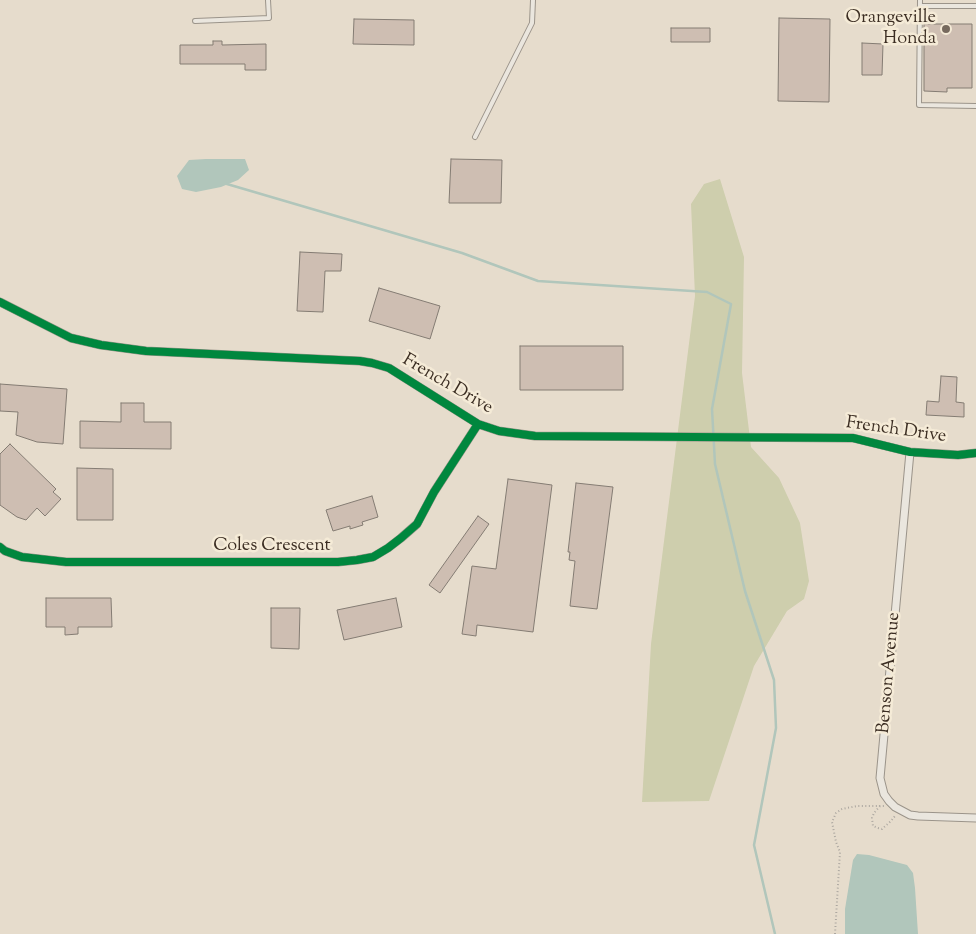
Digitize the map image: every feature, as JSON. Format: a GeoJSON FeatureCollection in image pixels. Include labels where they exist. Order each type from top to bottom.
{"type":"FeatureCollection","features":[{"type":"Feature","properties":{"kind":"street","name":"French Drive"},"geometry":{"type":"LineString","coordinates":[[0,302],[71,338],[101,345],[146,351],[360,360],[372,363],[389,368],[478,424],[499,430],[535,436],[853,438],[910,452],[958,455],[976,453]]}},
{"type":"Feature","properties":{"kind":"street","name":"Coles Crescent"},"geometry":{"type":"LineString","coordinates":[[0,547],[5,551],[22,557],[66,562],[338,562],[373,557],[402,538],[417,524],[434,492],[478,424]]}},
{"type":"Feature","properties":{"kind":"street","name":"Benson Avenue"},"geometry":{"type":"LineString","coordinates":[[910,452],[880,778],[884,794],[890,802],[910,815],[976,818]]}},
{"type":"Feature","properties":{"kind":"lane"},"geometry":{"type":"LineString","coordinates":[[195,21],[269,18],[268,0]]}},
{"type":"Feature","properties":{"kind":"lane"},"geometry":{"type":"LineString","coordinates":[[475,137],[532,23],[533,0]]}},
{"type":"Feature","properties":{"kind":"lane"},"geometry":{"type":"LineString","coordinates":[[920,0],[919,105],[976,106]]}},
{"type":"Feature","properties":{"kind":"lane"},"geometry":{"type":"LineString","coordinates":[[920,6],[976,6]]}},
{"type":"Feature","properties":{"kind":"path"},"geometry":{"type":"LineString","coordinates":[[835,934],[840,852],[832,822],[836,813],[842,809],[857,806],[884,806],[890,802]]}},
{"type":"Feature","properties":{"kind":"path"},"geometry":{"type":"LineString","coordinates":[[880,806],[872,818],[873,826],[882,829],[887,826],[900,810]]}},
{"type":"Feature","properties":{"kind":"green space"},"geometry":{"type":"Polygon","coordinates":[[[720,179],[744,257],[742,373],[751,447],[779,478],[800,523],[809,581],[804,599],[787,611],[754,666],[709,801],[642,802],[651,644],[695,296],[691,204],[704,184],[720,179]]]}},
{"type":"Feature","properties":{"kind":"shaded area"},"geometry":{"type":"Polygon","coordinates":[[[245,159],[249,170],[238,180],[221,187],[196,192],[182,189],[177,176],[189,160],[245,159]]]}},
{"type":"Feature","properties":{"kind":"shaded area"},"geometry":{"type":"Polygon","coordinates":[[[857,854],[869,855],[907,865],[913,873],[918,934],[845,934],[845,909],[853,860],[857,854]]]}},
{"type":"Feature","properties":{"kind":"building"},"geometry":{"type":"Polygon","coordinates":[[[779,18],[830,19],[829,102],[778,101],[779,18]]]}},
{"type":"Feature","properties":{"kind":"building"},"geometry":{"type":"Polygon","coordinates":[[[354,19],[414,20],[414,45],[353,44],[354,19]]]}},
{"type":"Feature","properties":{"kind":"building"},"geometry":{"type":"Polygon","coordinates":[[[924,24],[972,24],[972,88],[947,88],[947,92],[924,91],[924,24]]]}},
{"type":"Feature","properties":{"kind":"building"},"geometry":{"type":"Polygon","coordinates":[[[671,28],[710,28],[710,42],[671,42],[671,28]]]}},
{"type":"Feature","properties":{"kind":"building"},"geometry":{"type":"Polygon","coordinates":[[[213,41],[222,41],[222,45],[266,44],[266,70],[245,70],[245,64],[180,64],[180,45],[213,45],[213,41]]]}},
{"type":"Feature","properties":{"kind":"building"},"geometry":{"type":"Polygon","coordinates":[[[862,43],[883,44],[882,75],[862,75],[862,43]]]}},
{"type":"Feature","properties":{"kind":"building"},"geometry":{"type":"Polygon","coordinates":[[[451,159],[502,160],[501,203],[449,203],[451,159]]]}},
{"type":"Feature","properties":{"kind":"building"},"geometry":{"type":"Polygon","coordinates":[[[300,252],[342,254],[341,271],[325,271],[323,312],[297,311],[300,252]]]}},
{"type":"Feature","properties":{"kind":"building"},"geometry":{"type":"Polygon","coordinates":[[[379,288],[440,306],[430,339],[369,321],[379,288]]]}},
{"type":"Feature","properties":{"kind":"building"},"geometry":{"type":"Polygon","coordinates":[[[520,346],[623,346],[623,390],[520,390],[520,346]]]}},
{"type":"Feature","properties":{"kind":"building"},"geometry":{"type":"Polygon","coordinates":[[[941,376],[957,377],[956,402],[964,403],[964,417],[926,415],[927,401],[939,402],[941,376]]]}},
{"type":"Feature","properties":{"kind":"building"},"geometry":{"type":"Polygon","coordinates":[[[0,384],[67,389],[63,444],[37,442],[16,435],[18,412],[0,411],[0,384]]]}},
{"type":"Feature","properties":{"kind":"building"},"geometry":{"type":"Polygon","coordinates":[[[121,403],[144,403],[144,422],[171,422],[171,449],[80,448],[80,421],[121,422],[121,403]]]}},
{"type":"Feature","properties":{"kind":"building"},"geometry":{"type":"Polygon","coordinates":[[[10,444],[56,489],[53,492],[61,499],[45,516],[37,508],[26,520],[17,517],[0,505],[0,454],[10,444]]]}},
{"type":"Feature","properties":{"kind":"building"},"geometry":{"type":"Polygon","coordinates":[[[77,468],[113,469],[113,520],[77,520],[77,468]]]}},
{"type":"Feature","properties":{"kind":"building"},"geometry":{"type":"Polygon","coordinates":[[[508,479],[552,485],[533,632],[477,625],[476,636],[462,634],[472,566],[496,569],[508,479]]]}},
{"type":"Feature","properties":{"kind":"building"},"geometry":{"type":"Polygon","coordinates":[[[576,483],[613,487],[597,609],[570,606],[575,561],[569,560],[570,552],[568,552],[576,483]]]}},
{"type":"Feature","properties":{"kind":"building"},"geometry":{"type":"Polygon","coordinates":[[[372,496],[378,517],[362,522],[363,525],[350,529],[350,526],[333,531],[326,510],[372,496]]]}},
{"type":"Feature","properties":{"kind":"building"},"geometry":{"type":"Polygon","coordinates":[[[478,516],[489,524],[440,593],[429,585],[478,516]]]}},
{"type":"Feature","properties":{"kind":"building"},"geometry":{"type":"Polygon","coordinates":[[[46,598],[111,598],[112,627],[78,627],[78,634],[65,635],[65,627],[46,627],[46,598]]]}},
{"type":"Feature","properties":{"kind":"building"},"geometry":{"type":"Polygon","coordinates":[[[396,598],[402,627],[344,640],[337,610],[396,598]]]}},
{"type":"Feature","properties":{"kind":"building"},"geometry":{"type":"Polygon","coordinates":[[[271,608],[300,608],[299,649],[271,648],[271,608]]]}},
{"type":"Feature","properties":{"kind":"waterway"},"geometry":{"type":"LineString","coordinates":[[227,184],[462,253],[538,281],[707,292],[731,304],[712,409],[715,464],[745,591],[774,680],[776,728],[754,845],[775,934]]}},
{"type":"Feature","properties":{"kind":"cycle path"},"geometry":{"type":"LineString","coordinates":[[0,302],[71,338],[101,345],[146,351],[372,363],[389,368],[478,424],[499,431],[535,436],[853,438],[910,452],[958,455],[976,453]]}},
{"type":"Feature","properties":{"kind":"cycle path"},"geometry":{"type":"LineString","coordinates":[[0,547],[5,551],[22,557],[66,562],[338,562],[373,557],[388,548],[417,524],[434,492],[478,424]]}},
{"type":"Feature","properties":{"kind":"place","name":"Orangeville Honda"},"geometry":{"type":"Point","coordinates":[946,29]}}]}
